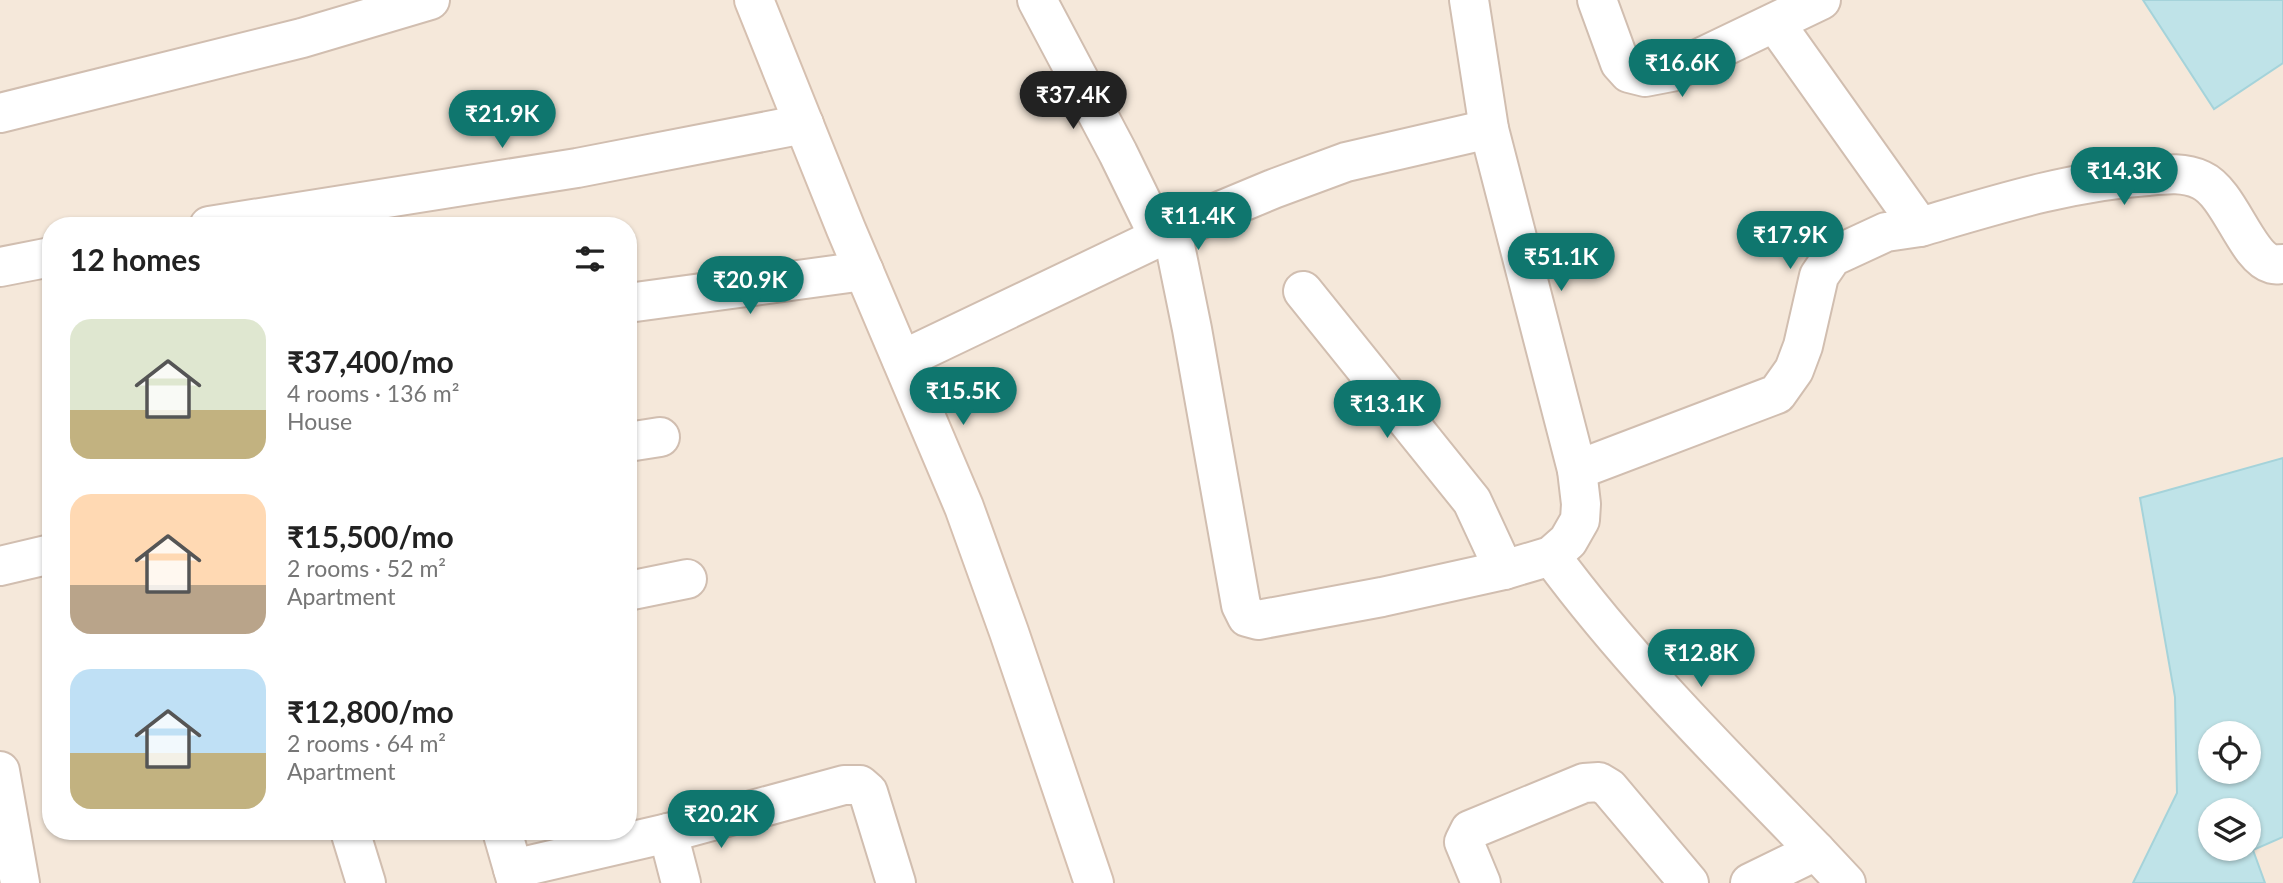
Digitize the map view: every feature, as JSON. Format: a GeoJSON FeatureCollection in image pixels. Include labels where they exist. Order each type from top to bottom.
{"type":"FeatureCollection","features":[{"type":"Feature","properties":{"kind":"street"},"geometry":{"type":"LineString","coordinates":[[0,113],[302,38],[430,0]]}},
{"type":"Feature","properties":{"kind":"street"},"geometry":{"type":"LineString","coordinates":[[754,0],[964,508],[1005,619],[1094,883]]}},
{"type":"Feature","properties":{"kind":"street"},"geometry":{"type":"LineString","coordinates":[[1037,0],[1118,153],[1166,234],[1192,329],[1241,605],[1247,617],[1258,620],[1382,597],[1504,570],[1551,556],[1568,541],[1580,520],[1577,470],[1489,129],[1469,0]]}},
{"type":"Feature","properties":{"kind":"street"},"geometry":{"type":"LineString","coordinates":[[1597,0],[1620,63],[1629,73],[1645,77],[1671,72],[1821,0]]}},
{"type":"Feature","properties":{"kind":"street"},"geometry":{"type":"LineString","coordinates":[[1775,23],[1920,227]]}},
{"type":"Feature","properties":{"kind":"street"},"geometry":{"type":"LineString","coordinates":[[267,217],[576,169],[804,124]]}},
{"type":"Feature","properties":{"kind":"street"},"geometry":{"type":"LineString","coordinates":[[902,360],[1166,234],[1273,189],[1346,162],[1489,129]]}},
{"type":"Feature","properties":{"kind":"street"},"geometry":{"type":"LineString","coordinates":[[1577,470],[1777,394],[1794,370],[1803,346],[1819,276],[1832,257],[1886,232],[1920,227],[2022,197],[2115,178],[2180,173],[2203,181],[2221,198],[2258,254],[2272,264],[2283,264]]}},
{"type":"Feature","properties":{"kind":"street"},"geometry":{"type":"LineString","coordinates":[[0,267],[42,259]]}},
{"type":"Feature","properties":{"kind":"street"},"geometry":{"type":"LineString","coordinates":[[637,302],[864,271]]}},
{"type":"Feature","properties":{"kind":"street"},"geometry":{"type":"LineString","coordinates":[[1303,291],[1472,501],[1504,570]]}},
{"type":"Feature","properties":{"kind":"street"},"geometry":{"type":"LineString","coordinates":[[0,566],[42,556]]}},
{"type":"Feature","properties":{"kind":"street"},"geometry":{"type":"LineString","coordinates":[[1551,556],[1583,599],[1688,721],[1846,883]]}},
{"type":"Feature","properties":{"kind":"street"},"geometry":{"type":"LineString","coordinates":[[637,589],[687,579]]}},
{"type":"Feature","properties":{"kind":"street"},"geometry":{"type":"LineString","coordinates":[[0,771],[13,876]]}},
{"type":"Feature","properties":{"kind":"street"},"geometry":{"type":"LineString","coordinates":[[1481,883],[1464,842],[1470,830],[1584,783],[1599,782],[1609,788],[1689,883]]}},
{"type":"Feature","properties":{"kind":"street"},"geometry":{"type":"LineString","coordinates":[[505,840],[515,876],[845,785],[860,785],[868,792],[896,883]]}},
{"type":"Feature","properties":{"kind":"street"},"geometry":{"type":"LineString","coordinates":[[667,833],[681,883]]}},
{"type":"Feature","properties":{"kind":"street"},"geometry":{"type":"LineString","coordinates":[[353,840],[366,883]]}},
{"type":"Feature","properties":{"kind":"street"},"geometry":{"type":"LineString","coordinates":[[1750,883],[1816,851]]}},
{"type":"Feature","properties":{"kind":"shaded area"},"geometry":{"type":"Polygon","coordinates":[[[0,0],[2283,0],[2283,883],[0,883],[0,0]]]}},
{"type":"Feature","properties":{"kind":"water"},"geometry":{"type":"Polygon","coordinates":[[[2143,0],[2283,0],[2283,63],[2214,109],[2143,0]]]}},
{"type":"Feature","properties":{"kind":"water"},"geometry":{"type":"Polygon","coordinates":[[[2283,458],[2283,837],[2261,847],[2261,798],[2198,798],[2198,861],[2257,861],[2265,883],[2133,883],[2177,793],[2175,697],[2140,498],[2283,458]]]}}]}
